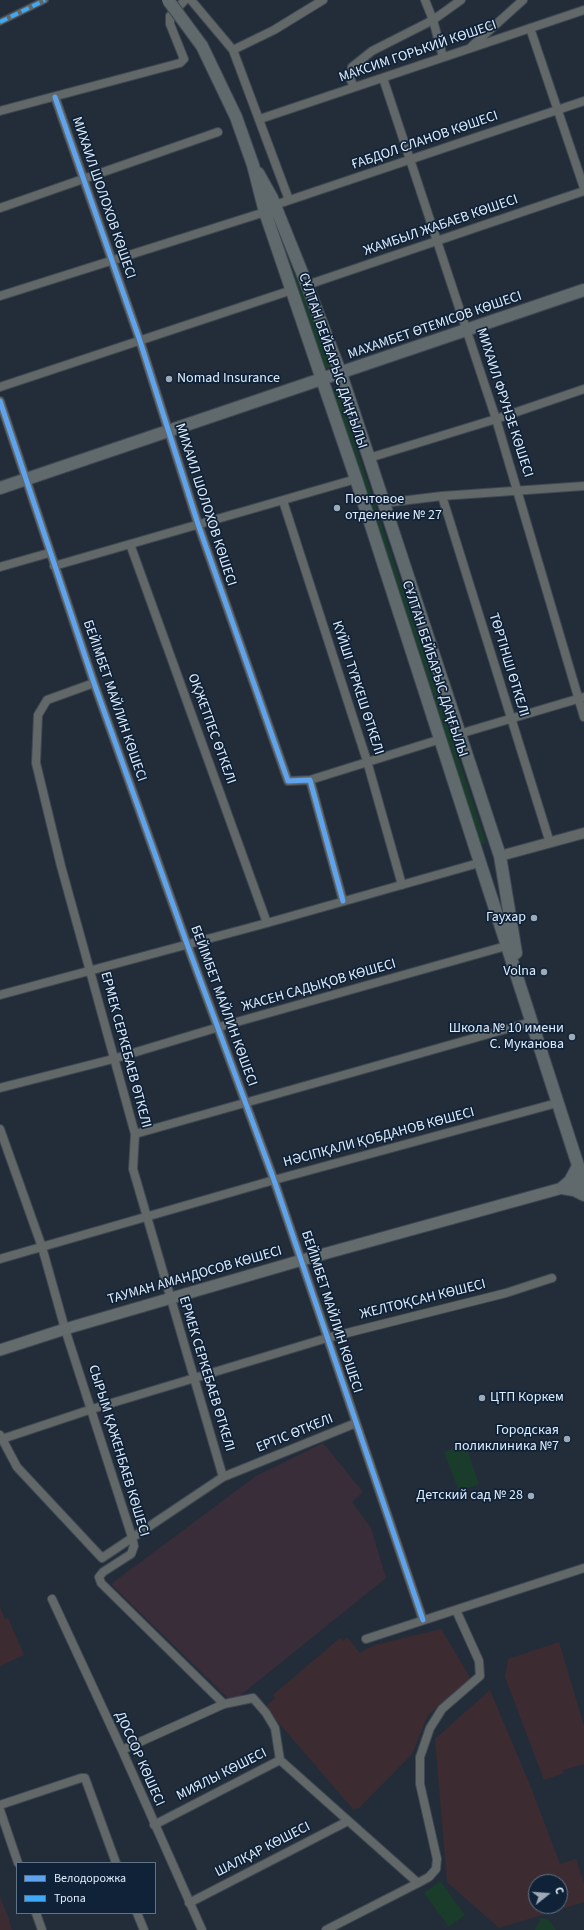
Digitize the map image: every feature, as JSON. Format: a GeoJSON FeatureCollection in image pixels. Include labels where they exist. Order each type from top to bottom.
{"type":"FeatureCollection","features":[{"type":"Feature","properties":{"kind":"main road","name":"СҰЛТАН БЕЙБАРЫС ДАҢҒЫЛЫ"},"geometry":{"type":"LineString","coordinates":[[168,0],[202,46],[236,117],[253,165],[265,212],[356,479],[441,740],[479,863],[487,881],[506,946],[531,1022],[558,1103],[581,1165]]}},
{"type":"Feature","properties":{"kind":"main road","name":"СҰЛТАН БЕЙБАРЫС ДАҢҒЫЛЫ"},"geometry":{"type":"LineString","coordinates":[[253,165],[270,193],[341,374],[500,856],[513,943],[581,1165],[584,1183]]}},
{"type":"Feature","properties":{"kind":"main road","name":"МАХАМБЕТ ӨТЕМІСОВ КӨШЕСІ"},"geometry":{"type":"LineString","coordinates":[[0,488],[322,379],[341,374],[584,290]]}},
{"type":"Feature","properties":{"kind":"main road"},"geometry":{"type":"LineString","coordinates":[[487,881],[496,881],[503,876]]}},
{"type":"Feature","properties":{"kind":"main road"},"geometry":{"type":"LineString","coordinates":[[562,1188],[570,1181],[581,1165]]}},
{"type":"Feature","properties":{"kind":"main road","name":"ТАУМАН АМАНДОСОВ КӨШЕСІ"},"geometry":{"type":"LineString","coordinates":[[0,1350],[65,1329],[302,1260],[584,1183]]}},
{"type":"Feature","properties":{"kind":"main road"},"geometry":{"type":"LineString","coordinates":[[562,1188],[574,1190],[584,1195]]}},
{"type":"Feature","properties":{"kind":"street"},"geometry":{"type":"LineString","coordinates":[[0,22],[44,0]]}},
{"type":"Feature","properties":{"kind":"street"},"geometry":{"type":"LineString","coordinates":[[0,111],[180,63],[184,59],[170,24],[170,16],[185,0]]}},
{"type":"Feature","properties":{"kind":"street"},"geometry":{"type":"LineString","coordinates":[[191,0],[233,50],[289,200]]}},
{"type":"Feature","properties":{"kind":"street"},"geometry":{"type":"LineString","coordinates":[[233,50],[274,30],[323,0]]}},
{"type":"Feature","properties":{"kind":"street"},"geometry":{"type":"LineString","coordinates":[[425,0],[433,20],[443,57]]}},
{"type":"Feature","properties":{"kind":"street"},"geometry":{"type":"LineString","coordinates":[[354,87],[350,78],[352,67],[372,51],[433,20],[461,0]]}},
{"type":"Feature","properties":{"kind":"street"},"geometry":{"type":"LineString","coordinates":[[469,49],[523,0]]}},
{"type":"Feature","properties":{"kind":"street","name":"МАКСИМ ГОРЬКИЙ КӨШЕСІ"},"geometry":{"type":"LineString","coordinates":[[260,119],[584,10]]}},
{"type":"Feature","properties":{"kind":"street"},"geometry":{"type":"LineString","coordinates":[[530,28],[584,189]]}},
{"type":"Feature","properties":{"kind":"street","name":"МИХАИЛ ФРУНЗЕ КӨШЕСІ"},"geometry":{"type":"LineString","coordinates":[[383,78],[496,419],[581,698],[584,717]]}},
{"type":"Feature","properties":{"kind":"street","name":"МИХАИЛ ШОЛОХОВ КӨШЕСІ"},"geometry":{"type":"LineString","coordinates":[[55,97],[82,180],[140,341],[198,524],[288,781],[310,780]]}},
{"type":"Feature","properties":{"kind":"street","name":"ҒАБДОЛ СЛАНОВ КӨШЕСІ"},"geometry":{"type":"LineString","coordinates":[[275,205],[584,101]]}},
{"type":"Feature","properties":{"kind":"street"},"geometry":{"type":"LineString","coordinates":[[0,208],[218,132]]}},
{"type":"Feature","properties":{"kind":"street","name":"ЖАМБЫЛ ЖАБАЕВ КӨШЕСІ"},"geometry":{"type":"LineString","coordinates":[[307,285],[438,241],[584,189]]}},
{"type":"Feature","properties":{"kind":"street"},"geometry":{"type":"LineString","coordinates":[[0,296],[265,212]]}},
{"type":"Feature","properties":{"kind":"street"},"geometry":{"type":"LineString","coordinates":[[0,386],[292,290]]}},
{"type":"Feature","properties":{"kind":"street"},"geometry":{"type":"LineString","coordinates":[[369,458],[496,419],[584,389]]}},
{"type":"Feature","properties":{"kind":"street","name":"БЕЙІМБЕТ МАЙЛИН КӨШЕСІ"},"geometry":{"type":"LineString","coordinates":[[0,401],[49,553],[94,683],[302,1260],[423,1620]]}},
{"type":"Feature","properties":{"kind":"street"},"geometry":{"type":"LineString","coordinates":[[54,566],[356,479]]}},
{"type":"Feature","properties":{"kind":"street"},"geometry":{"type":"LineString","coordinates":[[384,503],[442,496],[584,486]]}},
{"type":"Feature","properties":{"kind":"street","name":"ТӨРТІНШІ ӨТКЕЛІ"},"geometry":{"type":"LineString","coordinates":[[442,496],[550,842]]}},
{"type":"Feature","properties":{"kind":"street","name":"КҮЙШІ ТҮРКЕШ ӨТКЕЛІ"},"geometry":{"type":"LineString","coordinates":[[283,500],[367,761],[402,885]]}},
{"type":"Feature","properties":{"kind":"street","name":"ОҚЖЕТПЕС ӨТКЕЛІ"},"geometry":{"type":"LineString","coordinates":[[130,544],[267,923]]}},
{"type":"Feature","properties":{"kind":"street"},"geometry":{"type":"LineString","coordinates":[[0,567],[49,553]]}},
{"type":"Feature","properties":{"kind":"street","name":"ЕРМЕК СЕРКЕБАЕВ ӨТКЕЛІ"},"geometry":{"type":"LineString","coordinates":[[94,683],[47,700],[38,715],[36,763],[61,866],[113,1059],[135,1134],[133,1169],[223,1477]]}},
{"type":"Feature","properties":{"kind":"street"},"geometry":{"type":"LineString","coordinates":[[459,734],[581,698]]}},
{"type":"Feature","properties":{"kind":"street"},"geometry":{"type":"LineString","coordinates":[[343,902],[310,780],[367,761],[441,740]]}},
{"type":"Feature","properties":{"kind":"street"},"geometry":{"type":"LineString","coordinates":[[500,856],[584,833]]}},
{"type":"Feature","properties":{"kind":"street"},"geometry":{"type":"LineString","coordinates":[[0,995],[90,972],[479,863]]}},
{"type":"Feature","properties":{"kind":"street","name":"ЖАСЕН САДЫҚОВ КӨШЕСІ"},"geometry":{"type":"LineString","coordinates":[[0,1088],[113,1059],[219,1027],[506,946]]}},
{"type":"Feature","properties":{"kind":"street"},"geometry":{"type":"LineString","coordinates":[[135,1134],[531,1022]]}},
{"type":"Feature","properties":{"kind":"street","name":"НӘСІПҚАЛИ ҚОБДАНОВ КӨШЕСІ"},"geometry":{"type":"LineString","coordinates":[[0,1259],[274,1180],[558,1103]]}},
{"type":"Feature","properties":{"kind":"street","name":"СЫРЫМ ҚАЖЕНБАЕВ КӨШЕСІ"},"geometry":{"type":"LineString","coordinates":[[0,1129],[42,1247],[65,1329],[132,1536],[134,1546],[131,1554],[103,1572],[99,1577],[101,1583],[224,1704]]}},
{"type":"Feature","properties":{"kind":"street","name":"ЖЕЛТОҚСАН КӨШЕСІ"},"geometry":{"type":"LineString","coordinates":[[1,1437],[327,1338],[506,1293],[552,1278]]}},
{"type":"Feature","properties":{"kind":"street","name":"ЕРТІС ӨТКЕЛІ"},"geometry":{"type":"LineString","coordinates":[[1,1437],[17,1467],[102,1558],[132,1536],[223,1477],[356,1423]]}},
{"type":"Feature","properties":{"kind":"street"},"geometry":{"type":"LineString","coordinates":[[366,1640],[584,1568]]}},
{"type":"Feature","properties":{"kind":"street","name":"ДОССОР КӨШЕСІ"},"geometry":{"type":"LineString","coordinates":[[52,1599],[122,1750],[154,1825],[202,1930]]}},
{"type":"Feature","properties":{"kind":"street"},"geometry":{"type":"LineString","coordinates":[[326,1930],[429,1877],[436,1869],[437,1859],[420,1784],[420,1757],[430,1728],[442,1710],[480,1676],[479,1661],[456,1610]]}},
{"type":"Feature","properties":{"kind":"street"},"geometry":{"type":"LineString","coordinates":[[122,1750],[224,1704],[253,1698],[260,1705],[275,1728],[280,1760],[418,1883]]}},
{"type":"Feature","properties":{"kind":"street","name":"МИЯЛЫ КӨШЕСІ"},"geometry":{"type":"LineString","coordinates":[[154,1825],[280,1760]]}},
{"type":"Feature","properties":{"kind":"street"},"geometry":{"type":"LineString","coordinates":[[0,1805],[81,1778],[85,1778],[116,1862]]}},
{"type":"Feature","properties":{"kind":"street"},"geometry":{"type":"LineString","coordinates":[[0,1810],[18,1862]]}},
{"type":"Feature","properties":{"kind":"street","name":"ШАЛҚАР КӨШЕСІ"},"geometry":{"type":"LineString","coordinates":[[189,1903],[348,1821]]}},
{"type":"Feature","properties":{"kind":"street"},"geometry":{"type":"LineString","coordinates":[[36,1914],[42,1930]]}},
{"type":"Feature","properties":{"kind":"street"},"geometry":{"type":"LineString","coordinates":[[137,1914],[144,1930]]}},
{"type":"Feature","properties":{"kind":"shaded area"},"geometry":{"type":"Polygon","coordinates":[[[323,1443],[363,1492],[352,1502],[371,1528],[386,1578],[232,1702],[111,1584],[256,1476],[323,1443]]]}},
{"type":"Feature","properties":{"kind":"shaded area"},"geometry":{"type":"Polygon","coordinates":[[[0,1607],[5,1619],[8,1618],[24,1655],[0,1666],[0,1607]]]}},
{"type":"Feature","properties":{"kind":"shaded area"},"geometry":{"type":"Polygon","coordinates":[[[441,1629],[471,1679],[428,1715],[412,1754],[359,1808],[353,1809],[265,1707],[275,1698],[273,1695],[340,1638],[343,1641],[347,1637],[360,1653],[375,1645],[441,1629]]]}},
{"type":"Feature","properties":{"kind":"shaded area"},"geometry":{"type":"Polygon","coordinates":[[[559,1642],[584,1726],[584,1764],[563,1770],[564,1773],[544,1780],[505,1677],[508,1659],[559,1642]]]}},
{"type":"Feature","properties":{"kind":"shaded area"},"geometry":{"type":"Polygon","coordinates":[[[490,1690],[532,1790],[560,1864],[576,1859],[584,1883],[584,1902],[568,1907],[568,1874],[528,1874],[528,1914],[545,1914],[499,1928],[447,1882],[435,1739],[490,1690]]]}},
{"type":"Feature","properties":{"kind":"shaded area"},"geometry":{"type":"Polygon","coordinates":[[[0,1897],[9,1919],[12,1930],[0,1930],[0,1897]]]}},
{"type":"Feature","properties":{"kind":"green space"},"geometry":{"type":"Polygon","coordinates":[[[290,253],[331,367],[324,369],[284,255],[290,253]]]}},
{"type":"Feature","properties":{"kind":"green space"},"geometry":{"type":"Polygon","coordinates":[[[337,389],[486,843],[479,845],[330,391],[337,389]]]}},
{"type":"Feature","properties":{"kind":"green space"},"geometry":{"type":"Polygon","coordinates":[[[465,1444],[479,1484],[459,1491],[444,1452],[465,1444]]]}},
{"type":"Feature","properties":{"kind":"green space"},"geometry":{"type":"Polygon","coordinates":[[[440,1881],[465,1915],[449,1927],[424,1893],[440,1881]]]}},
{"type":"Feature","properties":{"kind":"green space"},"geometry":{"type":"Polygon","coordinates":[[[541,1918],[548,1919],[556,1930],[535,1930],[541,1918]]]}},
{"type":"Feature","properties":{"kind":"marked path"},"geometry":{"type":"LineString","coordinates":[[0,22],[45,0]]}},
{"type":"Feature","properties":{"kind":"cycle path"},"geometry":{"type":"LineString","coordinates":[[55,97],[140,341],[198,524],[288,781],[310,780],[343,901]]}},
{"type":"Feature","properties":{"kind":"cycle path"},"geometry":{"type":"LineString","coordinates":[[0,401],[94,683],[187,944],[274,1180],[423,1620]]}},
{"type":"Feature","properties":{"kind":"place","name":"Nomad Insurance"},"geometry":{"type":"Point","coordinates":[169,379]}},
{"type":"Feature","properties":{"kind":"place","name":"Почтовое отделение № 27"},"geometry":{"type":"Point","coordinates":[337,508]}},
{"type":"Feature","properties":{"kind":"place","name":"Гаухар"},"geometry":{"type":"Point","coordinates":[534,918]}},
{"type":"Feature","properties":{"kind":"place","name":"Volna"},"geometry":{"type":"Point","coordinates":[544,972]}},
{"type":"Feature","properties":{"kind":"place","name":"Школа № 10 имени С. Муканова"},"geometry":{"type":"Point","coordinates":[572,1037]}},
{"type":"Feature","properties":{"kind":"place","name":"ЦТП Коркем"},"geometry":{"type":"Point","coordinates":[482,1398]}},
{"type":"Feature","properties":{"kind":"place","name":"Городская поликлиника №7"},"geometry":{"type":"Point","coordinates":[567,1439]}},
{"type":"Feature","properties":{"kind":"place","name":"Детский сад № 28"},"geometry":{"type":"Point","coordinates":[531,1496]}}]}
